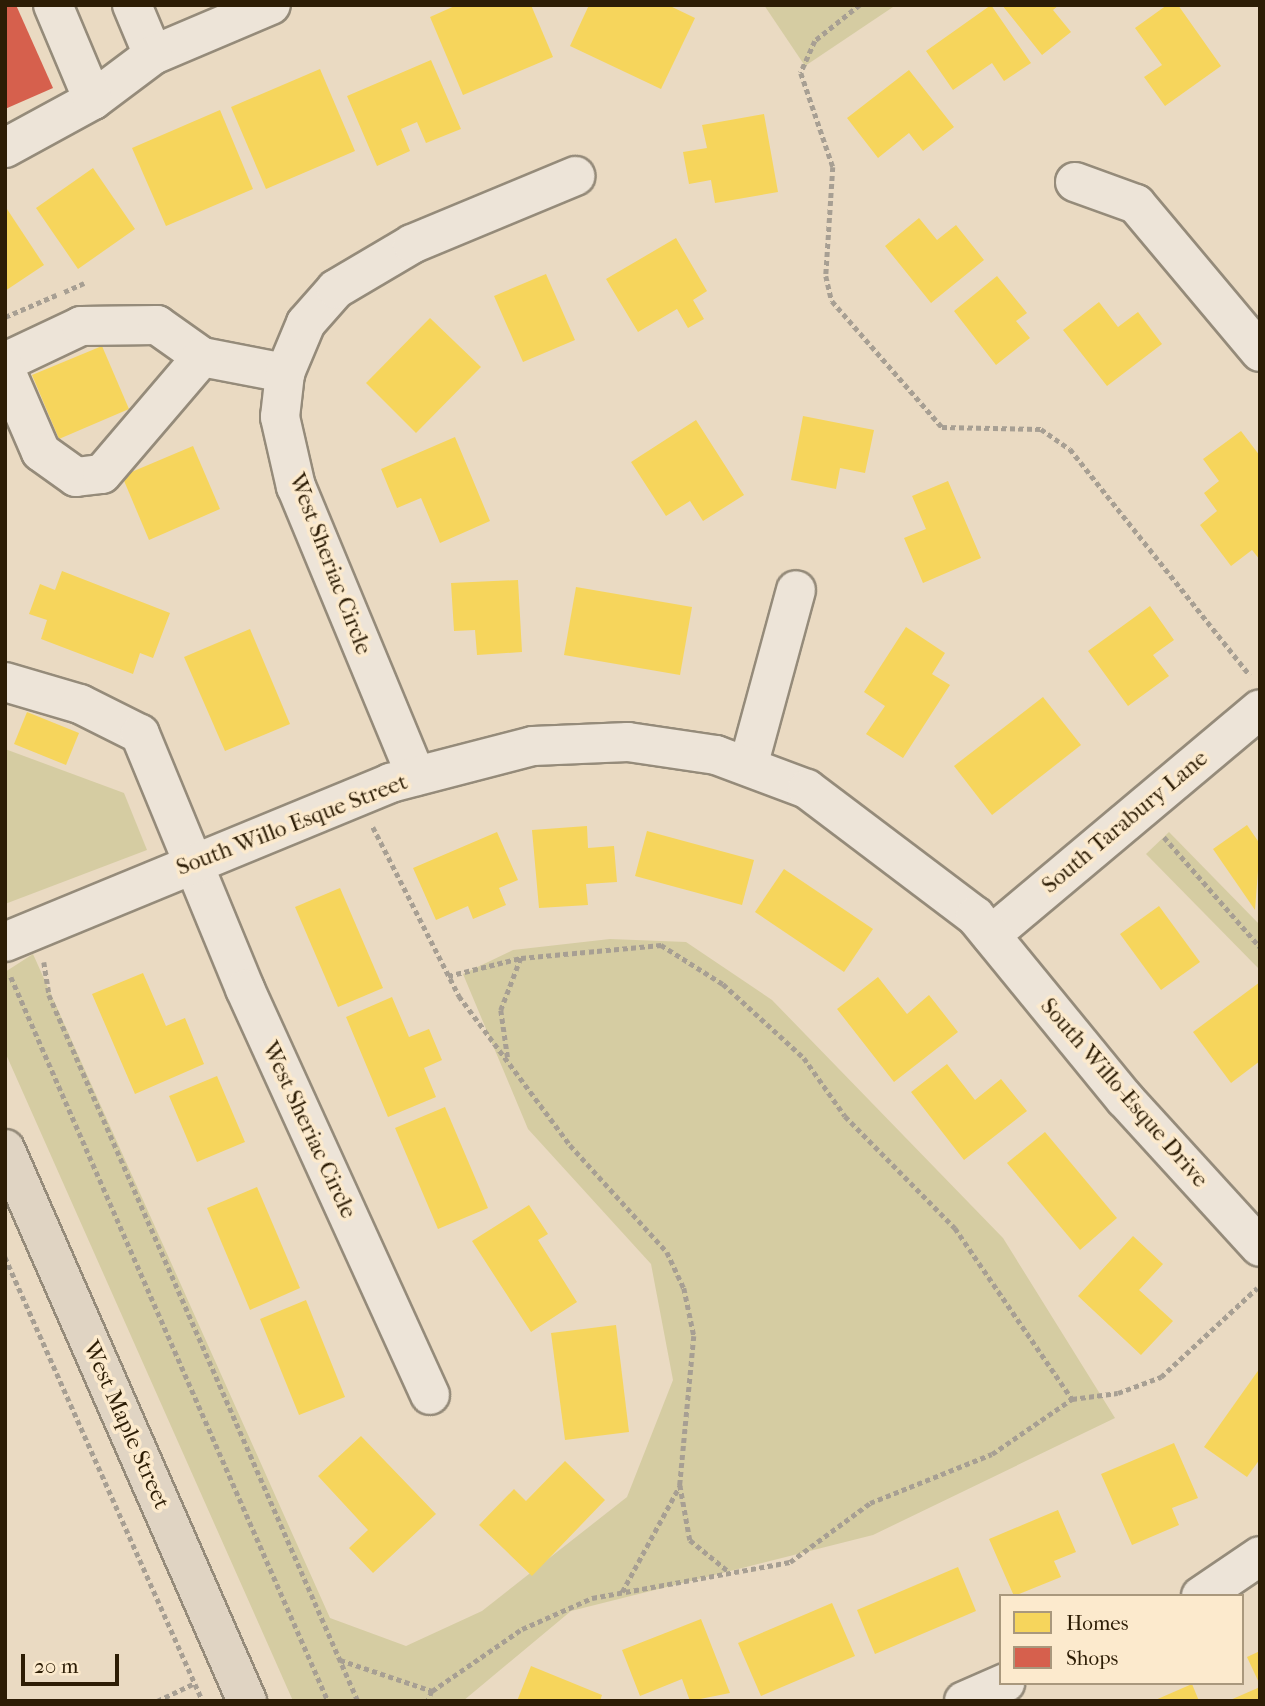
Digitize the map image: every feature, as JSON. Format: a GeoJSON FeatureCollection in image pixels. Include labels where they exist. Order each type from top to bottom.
{"type":"FeatureCollection","features":[{"type":"Feature","properties":{"kind":"main road","name":"West Maple Street"},"geometry":{"type":"LineString","coordinates":[[5,1149],[16,1202],[247,1701]]}},
{"type":"Feature","properties":{"kind":"street"},"geometry":{"type":"LineString","coordinates":[[53,5],[93,100]]}},
{"type":"Feature","properties":{"kind":"street"},"geometry":{"type":"LineString","coordinates":[[132,5],[153,55]]}},
{"type":"Feature","properties":{"kind":"street"},"geometry":{"type":"LineString","coordinates":[[5,148],[93,100],[153,55],[271,5]]}},
{"type":"Feature","properties":{"kind":"street","name":"West Sheriac Circle"},"geometry":{"type":"LineString","coordinates":[[416,776],[296,487],[280,417],[285,373],[306,323],[336,289],[412,244],[575,176]]}},
{"type":"Feature","properties":{"kind":"street"},"geometry":{"type":"LineString","coordinates":[[1075,182],[1136,204],[1260,352]]}},
{"type":"Feature","properties":{"kind":"street"},"geometry":{"type":"LineString","coordinates":[[5,362],[81,326],[157,325],[202,357],[285,373]]}},
{"type":"Feature","properties":{"kind":"street"},"geometry":{"type":"LineString","coordinates":[[5,369],[41,452],[76,477],[102,474],[202,357]]}},
{"type":"Feature","properties":{"kind":"street"},"geometry":{"type":"LineString","coordinates":[[749,763],[796,590]]}},
{"type":"Feature","properties":{"kind":"street","name":"West Sheriac Circle"},"geometry":{"type":"LineString","coordinates":[[5,682],[80,704],[140,734],[192,863],[430,1395]]}},
{"type":"Feature","properties":{"kind":"street","name":"South Tarabury Lane"},"geometry":{"type":"LineString","coordinates":[[991,935],[1255,692]]}},
{"type":"Feature","properties":{"kind":"street","name":"South Willo Esque Street"},"geometry":{"type":"LineString","coordinates":[[5,942],[192,863],[416,776],[533,746],[601,743],[681,747],[749,763],[858,822],[991,935]]}},
{"type":"Feature","properties":{"kind":"street","name":"South Willo-Esque Drive"},"geometry":{"type":"LineString","coordinates":[[991,935],[1125,1099],[1260,1247]]}},
{"type":"Feature","properties":{"kind":"street"},"geometry":{"type":"LineString","coordinates":[[1203,1594],[1260,1556]]}},
{"type":"Feature","properties":{"kind":"street"},"geometry":{"type":"LineString","coordinates":[[964,1701],[1000,1685]]}},
{"type":"Feature","properties":{"kind":"path"},"geometry":{"type":"LineString","coordinates":[[860,5],[815,41],[802,73],[833,167],[826,276],[832,301],[942,427],[1041,429],[1070,449],[1255,692]]}},
{"type":"Feature","properties":{"kind":"path"},"geometry":{"type":"LineString","coordinates":[[5,317],[84,283]]}},
{"type":"Feature","properties":{"kind":"path"},"geometry":{"type":"LineString","coordinates":[[369,819],[448,976],[570,1145],[667,1252],[684,1288],[694,1336],[680,1485],[690,1540],[729,1572]]}},
{"type":"Feature","properties":{"kind":"path"},"geometry":{"type":"LineString","coordinates":[[1156,828],[1260,947]]}},
{"type":"Feature","properties":{"kind":"path"},"geometry":{"type":"LineString","coordinates":[[448,976],[521,958],[661,945],[723,984],[804,1058],[845,1116],[955,1228],[1072,1399]]}},
{"type":"Feature","properties":{"kind":"path"},"geometry":{"type":"LineString","coordinates":[[508,1060],[501,1010],[521,958]]}},
{"type":"Feature","properties":{"kind":"path"},"geometry":{"type":"LineString","coordinates":[[44,962],[49,995],[358,1701]]}},
{"type":"Feature","properties":{"kind":"path"},"geometry":{"type":"LineString","coordinates":[[5,964],[328,1701]]}},
{"type":"Feature","properties":{"kind":"path"},"geometry":{"type":"LineString","coordinates":[[5,1257],[203,1701]]}},
{"type":"Feature","properties":{"kind":"path"},"geometry":{"type":"LineString","coordinates":[[428,1701],[432,1691],[522,1629],[592,1598],[790,1562],[870,1503],[992,1454],[1072,1399],[1118,1393],[1161,1377],[1257,1288]]}},
{"type":"Feature","properties":{"kind":"path"},"geometry":{"type":"LineString","coordinates":[[622,1592],[680,1485]]}},
{"type":"Feature","properties":{"kind":"path"},"geometry":{"type":"LineString","coordinates":[[339,1660],[432,1691]]}},
{"type":"Feature","properties":{"kind":"path"},"geometry":{"type":"LineString","coordinates":[[157,1701],[195,1683]]}},
{"type":"Feature","properties":{"kind":"shaded area"},"geometry":{"type":"Polygon","coordinates":[[[764,5],[896,5],[805,66],[764,5]]]}},
{"type":"Feature","properties":{"kind":"shaded area"},"geometry":{"type":"Polygon","coordinates":[[[5,749],[124,793],[147,850],[5,904],[5,749]]]}},
{"type":"Feature","properties":{"kind":"shaded area"},"geometry":{"type":"Polygon","coordinates":[[[1169,832],[1260,925],[1260,970],[1146,854],[1169,832]]]}},
{"type":"Feature","properties":{"kind":"shaded area"},"geometry":{"type":"Polygon","coordinates":[[[610,939],[686,942],[772,1000],[1003,1238],[1115,1418],[873,1535],[571,1611],[463,1701],[293,1701],[5,1052],[5,972],[33,954],[330,1618],[406,1646],[482,1611],[627,1497],[673,1380],[651,1264],[528,1129],[463,974],[513,950],[610,939]]]}},
{"type":"Feature","properties":{"kind":"building: Homes"},"geometry":{"type":"Polygon","coordinates":[[[457,5],[531,5],[553,57],[463,95],[430,17],[457,5]]]}},
{"type":"Feature","properties":{"kind":"building: Homes"},"geometry":{"type":"Polygon","coordinates":[[[589,5],[668,5],[695,18],[661,89],[570,46],[589,5]]]}},
{"type":"Feature","properties":{"kind":"building: Homes"},"geometry":{"type":"Polygon","coordinates":[[[991,5],[1031,63],[1004,81],[992,63],[953,90],[926,51],[991,5]]]}},
{"type":"Feature","properties":{"kind":"building: Homes"},"geometry":{"type":"Polygon","coordinates":[[[1002,5],[1059,5],[1053,10],[1071,32],[1042,55],[1002,5]]]}},
{"type":"Feature","properties":{"kind":"building: Homes"},"geometry":{"type":"Polygon","coordinates":[[[1167,5],[1178,5],[1221,66],[1165,106],[1144,77],[1162,65],[1135,28],[1167,5]]]}},
{"type":"Feature","properties":{"kind":"building: Homes"},"geometry":{"type":"Polygon","coordinates":[[[431,60],[461,129],[426,143],[417,122],[401,129],[410,151],[377,166],[347,96],[431,60]]]}},
{"type":"Feature","properties":{"kind":"building: Homes"},"geometry":{"type":"Polygon","coordinates":[[[320,69],[355,151],[266,189],[231,107],[320,69]]]}},
{"type":"Feature","properties":{"kind":"building: Homes"},"geometry":{"type":"Polygon","coordinates":[[[909,70],[954,127],[923,151],[909,133],[878,158],[847,118],[909,70]]]}},
{"type":"Feature","properties":{"kind":"building: Homes"},"geometry":{"type":"Polygon","coordinates":[[[220,110],[253,189],[166,226],[132,148],[220,110]]]}},
{"type":"Feature","properties":{"kind":"building: Homes"},"geometry":{"type":"Polygon","coordinates":[[[764,114],[778,192],[715,203],[711,180],[689,184],[683,152],[707,148],[702,125],[764,114]]]}},
{"type":"Feature","properties":{"kind":"building: Homes"},"geometry":{"type":"Polygon","coordinates":[[[93,168],[135,229],[78,269],[36,208],[93,168]]]}},
{"type":"Feature","properties":{"kind":"building: Homes"},"geometry":{"type":"Polygon","coordinates":[[[5,206],[44,265],[5,291],[5,206]]]}},
{"type":"Feature","properties":{"kind":"building: Homes"},"geometry":{"type":"Polygon","coordinates":[[[919,218],[937,240],[956,225],[984,260],[931,303],[885,246],[919,218]]]}},
{"type":"Feature","properties":{"kind":"building: Homes"},"geometry":{"type":"Polygon","coordinates":[[[676,238],[707,291],[693,300],[704,319],[688,328],[677,309],[638,332],[606,279],[676,238]]]}},
{"type":"Feature","properties":{"kind":"building: Homes"},"geometry":{"type":"Polygon","coordinates":[[[546,274],[575,340],[523,362],[494,296],[546,274]]]}},
{"type":"Feature","properties":{"kind":"building: Homes"},"geometry":{"type":"Polygon","coordinates":[[[997,276],[1027,313],[1016,321],[1030,338],[996,365],[954,311],[997,276]]]}},
{"type":"Feature","properties":{"kind":"building: Homes"},"geometry":{"type":"Polygon","coordinates":[[[1099,302],[1118,327],[1138,312],[1162,344],[1107,386],[1063,330],[1099,302]]]}},
{"type":"Feature","properties":{"kind":"building: Homes"},"geometry":{"type":"Polygon","coordinates":[[[430,318],[481,367],[416,433],[366,383],[430,318]]]}},
{"type":"Feature","properties":{"kind":"building: Homes"},"geometry":{"type":"Polygon","coordinates":[[[102,346],[129,409],[59,439],[32,375],[102,346]]]}},
{"type":"Feature","properties":{"kind":"building: Homes"},"geometry":{"type":"Polygon","coordinates":[[[803,416],[874,430],[865,473],[840,468],[836,489],[791,480],[803,416]]]}},
{"type":"Feature","properties":{"kind":"building: Homes"},"geometry":{"type":"Polygon","coordinates":[[[696,420],[744,495],[703,521],[690,501],[666,516],[631,462],[696,420]]]}},
{"type":"Feature","properties":{"kind":"building: Homes"},"geometry":{"type":"Polygon","coordinates":[[[1241,431],[1260,456],[1260,560],[1252,550],[1231,566],[1200,525],[1217,511],[1204,493],[1219,481],[1203,459],[1241,431]]]}},
{"type":"Feature","properties":{"kind":"building: Homes"},"geometry":{"type":"Polygon","coordinates":[[[455,437],[490,521],[440,543],[421,498],[397,508],[381,469],[455,437]]]}},
{"type":"Feature","properties":{"kind":"building: Homes"},"geometry":{"type":"Polygon","coordinates":[[[193,446],[220,509],[149,540],[122,476],[193,446]]]}},
{"type":"Feature","properties":{"kind":"building: Homes"},"geometry":{"type":"Polygon","coordinates":[[[948,481],[981,558],[923,583],[904,538],[926,529],[912,496],[948,481]]]}},
{"type":"Feature","properties":{"kind":"building: Homes"},"geometry":{"type":"Polygon","coordinates":[[[62,571],[170,613],[153,658],[140,653],[133,674],[41,639],[47,620],[29,614],[40,584],[55,590],[62,571]]]}},
{"type":"Feature","properties":{"kind":"building: Homes"},"geometry":{"type":"Polygon","coordinates":[[[518,580],[522,652],[477,655],[475,630],[454,631],[451,583],[518,580]]]}},
{"type":"Feature","properties":{"kind":"building: Homes"},"geometry":{"type":"Polygon","coordinates":[[[576,587],[692,607],[680,675],[564,655],[576,587]]]}},
{"type":"Feature","properties":{"kind":"building: Homes"},"geometry":{"type":"Polygon","coordinates":[[[1150,606],[1174,640],[1153,655],[1169,676],[1128,706],[1088,651],[1150,606]]]}},
{"type":"Feature","properties":{"kind":"building: Homes"},"geometry":{"type":"Polygon","coordinates":[[[906,627],[945,653],[932,674],[950,685],[903,758],[866,734],[885,706],[864,692],[906,627]]]}},
{"type":"Feature","properties":{"kind":"building: Homes"},"geometry":{"type":"Polygon","coordinates":[[[250,629],[290,724],[225,751],[184,657],[250,629]]]}},
{"type":"Feature","properties":{"kind":"building: Homes"},"geometry":{"type":"Polygon","coordinates":[[[1043,697],[1081,745],[992,815],[954,766],[1043,697]]]}},
{"type":"Feature","properties":{"kind":"building: Homes"},"geometry":{"type":"Polygon","coordinates":[[[27,712],[79,733],[66,765],[14,744],[27,712]]]}},
{"type":"Feature","properties":{"kind":"building: Homes"},"geometry":{"type":"Polygon","coordinates":[[[1247,825],[1260,844],[1255,910],[1213,849],[1247,825]]]}},
{"type":"Feature","properties":{"kind":"building: Homes"},"geometry":{"type":"Polygon","coordinates":[[[587,826],[588,848],[614,846],[617,882],[586,884],[588,905],[539,908],[532,830],[587,826]]]}},
{"type":"Feature","properties":{"kind":"building: Homes"},"geometry":{"type":"Polygon","coordinates":[[[647,831],[754,860],[742,905],[635,876],[647,831]]]}},
{"type":"Feature","properties":{"kind":"building: Homes"},"geometry":{"type":"Polygon","coordinates":[[[497,832],[518,880],[499,888],[506,905],[473,919],[468,906],[436,920],[413,868],[497,832]]]}},
{"type":"Feature","properties":{"kind":"building: Homes"},"geometry":{"type":"Polygon","coordinates":[[[784,869],[873,929],[844,972],[755,912],[784,869]]]}},
{"type":"Feature","properties":{"kind":"building: Homes"},"geometry":{"type":"Polygon","coordinates":[[[340,888],[383,988],[338,1007],[295,907],[340,888]]]}},
{"type":"Feature","properties":{"kind":"building: Homes"},"geometry":{"type":"Polygon","coordinates":[[[1159,906],[1200,962],[1161,990],[1120,934],[1159,906]]]}},
{"type":"Feature","properties":{"kind":"building: Homes"},"geometry":{"type":"Polygon","coordinates":[[[143,973],[166,1026],[185,1018],[204,1064],[135,1094],[92,994],[143,973]]]}},
{"type":"Feature","properties":{"kind":"building: Homes"},"geometry":{"type":"Polygon","coordinates":[[[878,977],[907,1014],[929,995],[958,1032],[894,1082],[837,1009],[878,977]]]}},
{"type":"Feature","properties":{"kind":"building: Homes"},"geometry":{"type":"Polygon","coordinates":[[[1260,982],[1260,1061],[1231,1083],[1193,1032],[1260,982]]]}},
{"type":"Feature","properties":{"kind":"building: Homes"},"geometry":{"type":"Polygon","coordinates":[[[392,997],[409,1037],[429,1029],[442,1060],[424,1068],[436,1097],[388,1117],[346,1017],[392,997]]]}},
{"type":"Feature","properties":{"kind":"building: Homes"},"geometry":{"type":"Polygon","coordinates":[[[947,1064],[975,1100],[1001,1079],[1027,1111],[964,1160],[911,1092],[947,1064]]]}},
{"type":"Feature","properties":{"kind":"building: Homes"},"geometry":{"type":"Polygon","coordinates":[[[217,1076],[245,1142],[197,1162],[169,1096],[217,1076]]]}},
{"type":"Feature","properties":{"kind":"building: Homes"},"geometry":{"type":"Polygon","coordinates":[[[445,1107],[488,1208],[438,1229],[395,1128],[445,1107]]]}},
{"type":"Feature","properties":{"kind":"building: Homes"},"geometry":{"type":"Polygon","coordinates":[[[1045,1132],[1117,1218],[1080,1250],[1007,1163],[1045,1132]]]}},
{"type":"Feature","properties":{"kind":"building: Homes"},"geometry":{"type":"Polygon","coordinates":[[[257,1187],[300,1288],[250,1310],[207,1208],[257,1187]]]}},
{"type":"Feature","properties":{"kind":"building: Homes"},"geometry":{"type":"Polygon","coordinates":[[[529,1205],[548,1234],[538,1240],[577,1302],[531,1332],[472,1241],[529,1205]]]}},
{"type":"Feature","properties":{"kind":"building: Homes"},"geometry":{"type":"Polygon","coordinates":[[[1133,1236],[1163,1264],[1139,1290],[1173,1321],[1141,1355],[1078,1296],[1133,1236]]]}},
{"type":"Feature","properties":{"kind":"building: Homes"},"geometry":{"type":"Polygon","coordinates":[[[306,1300],[345,1397],[299,1415],[260,1319],[306,1300]]]}},
{"type":"Feature","properties":{"kind":"building: Homes"},"geometry":{"type":"Polygon","coordinates":[[[616,1325],[629,1432],[565,1440],[551,1333],[616,1325]]]}},
{"type":"Feature","properties":{"kind":"building: Homes"},"geometry":{"type":"Polygon","coordinates":[[[1260,1368],[1260,1459],[1247,1477],[1204,1447],[1260,1368]]]}},
{"type":"Feature","properties":{"kind":"building: Homes"},"geometry":{"type":"Polygon","coordinates":[[[361,1436],[436,1514],[373,1573],[349,1548],[368,1530],[318,1476],[361,1436]]]}},
{"type":"Feature","properties":{"kind":"building: Homes"},"geometry":{"type":"Polygon","coordinates":[[[1174,1443],[1198,1498],[1172,1508],[1179,1525],[1132,1545],[1101,1474],[1174,1443]]]}},
{"type":"Feature","properties":{"kind":"building: Homes"},"geometry":{"type":"Polygon","coordinates":[[[565,1461],[605,1500],[532,1576],[479,1525],[514,1489],[526,1501],[565,1461]]]}},
{"type":"Feature","properties":{"kind":"building: Homes"},"geometry":{"type":"Polygon","coordinates":[[[1058,1510],[1076,1552],[1054,1561],[1061,1577],[1013,1594],[989,1539],[1058,1510]]]}},
{"type":"Feature","properties":{"kind":"building: Homes"},"geometry":{"type":"Polygon","coordinates":[[[958,1567],[976,1611],[875,1654],[857,1610],[958,1567]]]}},
{"type":"Feature","properties":{"kind":"building: Homes"},"geometry":{"type":"Polygon","coordinates":[[[832,1603],[855,1656],[761,1696],[738,1643],[832,1603]]]}},
{"type":"Feature","properties":{"kind":"building: Homes"},"geometry":{"type":"Polygon","coordinates":[[[701,1619],[730,1693],[690,1701],[682,1679],[640,1696],[622,1650],[701,1619]]]}},
{"type":"Feature","properties":{"kind":"building: Homes"},"geometry":{"type":"Polygon","coordinates":[[[1260,1651],[1260,1685],[1247,1657],[1260,1651]]]}},
{"type":"Feature","properties":{"kind":"building: Homes"},"geometry":{"type":"Polygon","coordinates":[[[531,1666],[602,1695],[600,1701],[517,1701],[531,1666]]]}},
{"type":"Feature","properties":{"kind":"building: Homes"},"geometry":{"type":"Polygon","coordinates":[[[1192,1685],[1199,1701],[1153,1701],[1192,1685]]]}},
{"type":"Feature","properties":{"kind":"building: Homes"},"geometry":{"type":"Polygon","coordinates":[[[1260,1687],[1260,1701],[1228,1701],[1260,1687]]]}},
{"type":"Feature","properties":{"kind":"building: Shops"},"geometry":{"type":"Polygon","coordinates":[[[5,5],[16,5],[53,88],[5,109],[5,5]]]}}]}
